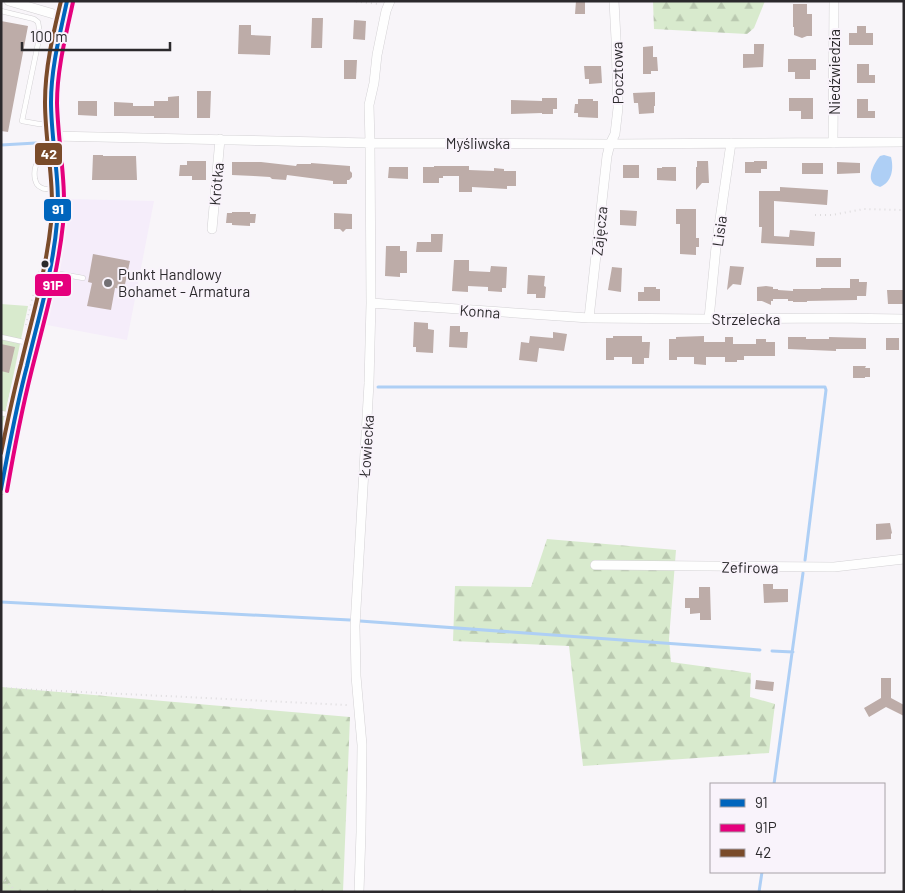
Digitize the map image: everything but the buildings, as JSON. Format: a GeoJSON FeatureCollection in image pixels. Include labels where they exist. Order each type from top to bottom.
{"type":"FeatureCollection","features":[{"type":"Feature","properties":{"kind":"street"},"geometry":{"type":"LineString","coordinates":[[9,1],[64,17]]}},
{"type":"Feature","properties":{"kind":"street"},"geometry":{"type":"LineString","coordinates":[[1,490],[15,416],[49,272],[57,224],[58,189],[51,92],[67,1]]}},
{"type":"Feature","properties":{"kind":"street","name":"Łowiecka"},"geometry":{"type":"LineString","coordinates":[[359,892],[362,745],[356,676],[355,626],[370,383],[369,104],[386,11],[390,1]]}},
{"type":"Feature","properties":{"kind":"street","name":"Pocztowa"},"geometry":{"type":"LineString","coordinates":[[610,144],[615,134],[618,108],[614,1]]}},
{"type":"Feature","properties":{"kind":"street","name":"Niedźwiedzia"},"geometry":{"type":"LineString","coordinates":[[833,143],[834,1]]}},
{"type":"Feature","properties":{"kind":"street","name":"Myśliwska"},"geometry":{"type":"LineString","coordinates":[[53,140],[220,139],[370,143],[610,144],[904,142]]}},
{"type":"Feature","properties":{"kind":"street","name":"Krótka"},"geometry":{"type":"LineString","coordinates":[[212,229],[220,139]]}},
{"type":"Feature","properties":{"kind":"street","name":"Lisia"},"geometry":{"type":"LineString","coordinates":[[709,319],[716,247],[731,143]]}},
{"type":"Feature","properties":{"kind":"street","name":"Zajęcza"},"geometry":{"type":"LineString","coordinates":[[589,318],[607,156],[610,144]]}},
{"type":"Feature","properties":{"kind":"street","name":"Konna"},"geometry":{"type":"LineString","coordinates":[[371,303],[589,318]]}},
{"type":"Feature","properties":{"kind":"street","name":"Strzelecka"},"geometry":{"type":"LineString","coordinates":[[589,318],[904,319]]}},
{"type":"Feature","properties":{"kind":"street","name":"Zefirowa"},"geometry":{"type":"LineString","coordinates":[[595,565],[834,567],[904,559]]}},
{"type":"Feature","properties":{"kind":"lane"},"geometry":{"type":"LineString","coordinates":[[1,11],[34,19],[38,22],[40,34],[22,121],[52,124]]}},
{"type":"Feature","properties":{"kind":"lane"},"geometry":{"type":"LineString","coordinates":[[53,140],[36,164],[34,174],[39,187],[58,189]]}},
{"type":"Feature","properties":{"kind":"lane"},"geometry":{"type":"LineString","coordinates":[[49,272],[82,278]]}},
{"type":"Feature","properties":{"kind":"lane"},"geometry":{"type":"LineString","coordinates":[[1,337],[33,344]]}},
{"type":"Feature","properties":{"kind":"lane"},"geometry":{"type":"LineString","coordinates":[[1,413],[15,416]]}},
{"type":"Feature","properties":{"kind":"path"},"geometry":{"type":"LineString","coordinates":[[351,1],[379,4],[386,11]]}},
{"type":"Feature","properties":{"kind":"path"},"geometry":{"type":"LineString","coordinates":[[815,215],[832,215],[864,208],[904,210]]}},
{"type":"Feature","properties":{"kind":"path"},"geometry":{"type":"LineString","coordinates":[[23,342],[41,264]]}},
{"type":"Feature","properties":{"kind":"path"},"geometry":{"type":"LineString","coordinates":[[1,688],[359,705]]}},
{"type":"Feature","properties":{"kind":"path"},"geometry":{"type":"LineString","coordinates":[[1,877],[12,887],[14,892]]}},
{"type":"Feature","properties":{"kind":"shaded area","name":"Punkt Handlowy Bohamet - Armatura"},"geometry":{"type":"Polygon","coordinates":[[[67,199],[154,201],[127,340],[47,325],[63,249],[67,199]]]}},
{"type":"Feature","properties":{"kind":"green space"},"geometry":{"type":"Polygon","coordinates":[[[653,1],[765,1],[754,28],[747,34],[654,29],[653,1]]]}},
{"type":"Feature","properties":{"kind":"green space"},"geometry":{"type":"Polygon","coordinates":[[[1,304],[28,306],[1,434],[1,304]]]}},
{"type":"Feature","properties":{"kind":"green space"},"geometry":{"type":"Polygon","coordinates":[[[547,539],[676,550],[669,639],[671,662],[751,673],[750,697],[775,704],[769,753],[583,766],[569,646],[453,641],[455,586],[531,587],[547,539]]]}},
{"type":"Feature","properties":{"kind":"green space"},"geometry":{"type":"Polygon","coordinates":[[[1,687],[350,717],[343,892],[1,892],[1,687]]]}},
{"type":"Feature","properties":{"kind":"water"},"geometry":{"type":"Polygon","coordinates":[[[880,156],[891,157],[892,170],[890,178],[880,187],[871,180],[871,173],[880,156]]]}},
{"type":"Feature","properties":{"kind":"waterway"},"geometry":{"type":"LineString","coordinates":[[1,145],[36,143]]}},
{"type":"Feature","properties":{"kind":"waterway"},"geometry":{"type":"LineString","coordinates":[[378,387],[825,387],[805,560]]}},
{"type":"Feature","properties":{"kind":"waterway"},"geometry":{"type":"LineString","coordinates":[[774,783],[803,573]]}},
{"type":"Feature","properties":{"kind":"waterway"},"geometry":{"type":"LineString","coordinates":[[1,602],[350,620]]}},
{"type":"Feature","properties":{"kind":"waterway"},"geometry":{"type":"LineString","coordinates":[[360,621],[760,650]]}},
{"type":"Feature","properties":{"kind":"waterway"},"geometry":{"type":"LineString","coordinates":[[772,651],[793,652]]}},
{"type":"Feature","properties":{"kind":"waterway"},"geometry":{"type":"LineString","coordinates":[[759,892],[762,873]]}},
{"type":"Feature","properties":{"kind":"transit line","name":"42"},"geometry":{"type":"LineString","coordinates":[[1,453],[49,241],[52,193],[45,117],[45,89],[50,51],[61,1]]}},
{"type":"Feature","properties":{"kind":"transit line","name":"91"},"geometry":{"type":"LineString","coordinates":[[1,489],[23,381],[45,295],[55,240],[58,192],[51,117],[51,89],[56,51],[67,1]]}},
{"type":"Feature","properties":{"kind":"transit line","name":"91P"},"geometry":{"type":"LineString","coordinates":[[7,491],[15,445],[61,242],[64,194],[57,90],[62,52],[73,2]]}},
{"type":"Feature","properties":{"kind":"place","name":"Punkt Handlowy Bohamet - Armatura"},"geometry":{"type":"Point","coordinates":[108,283]}}]}
